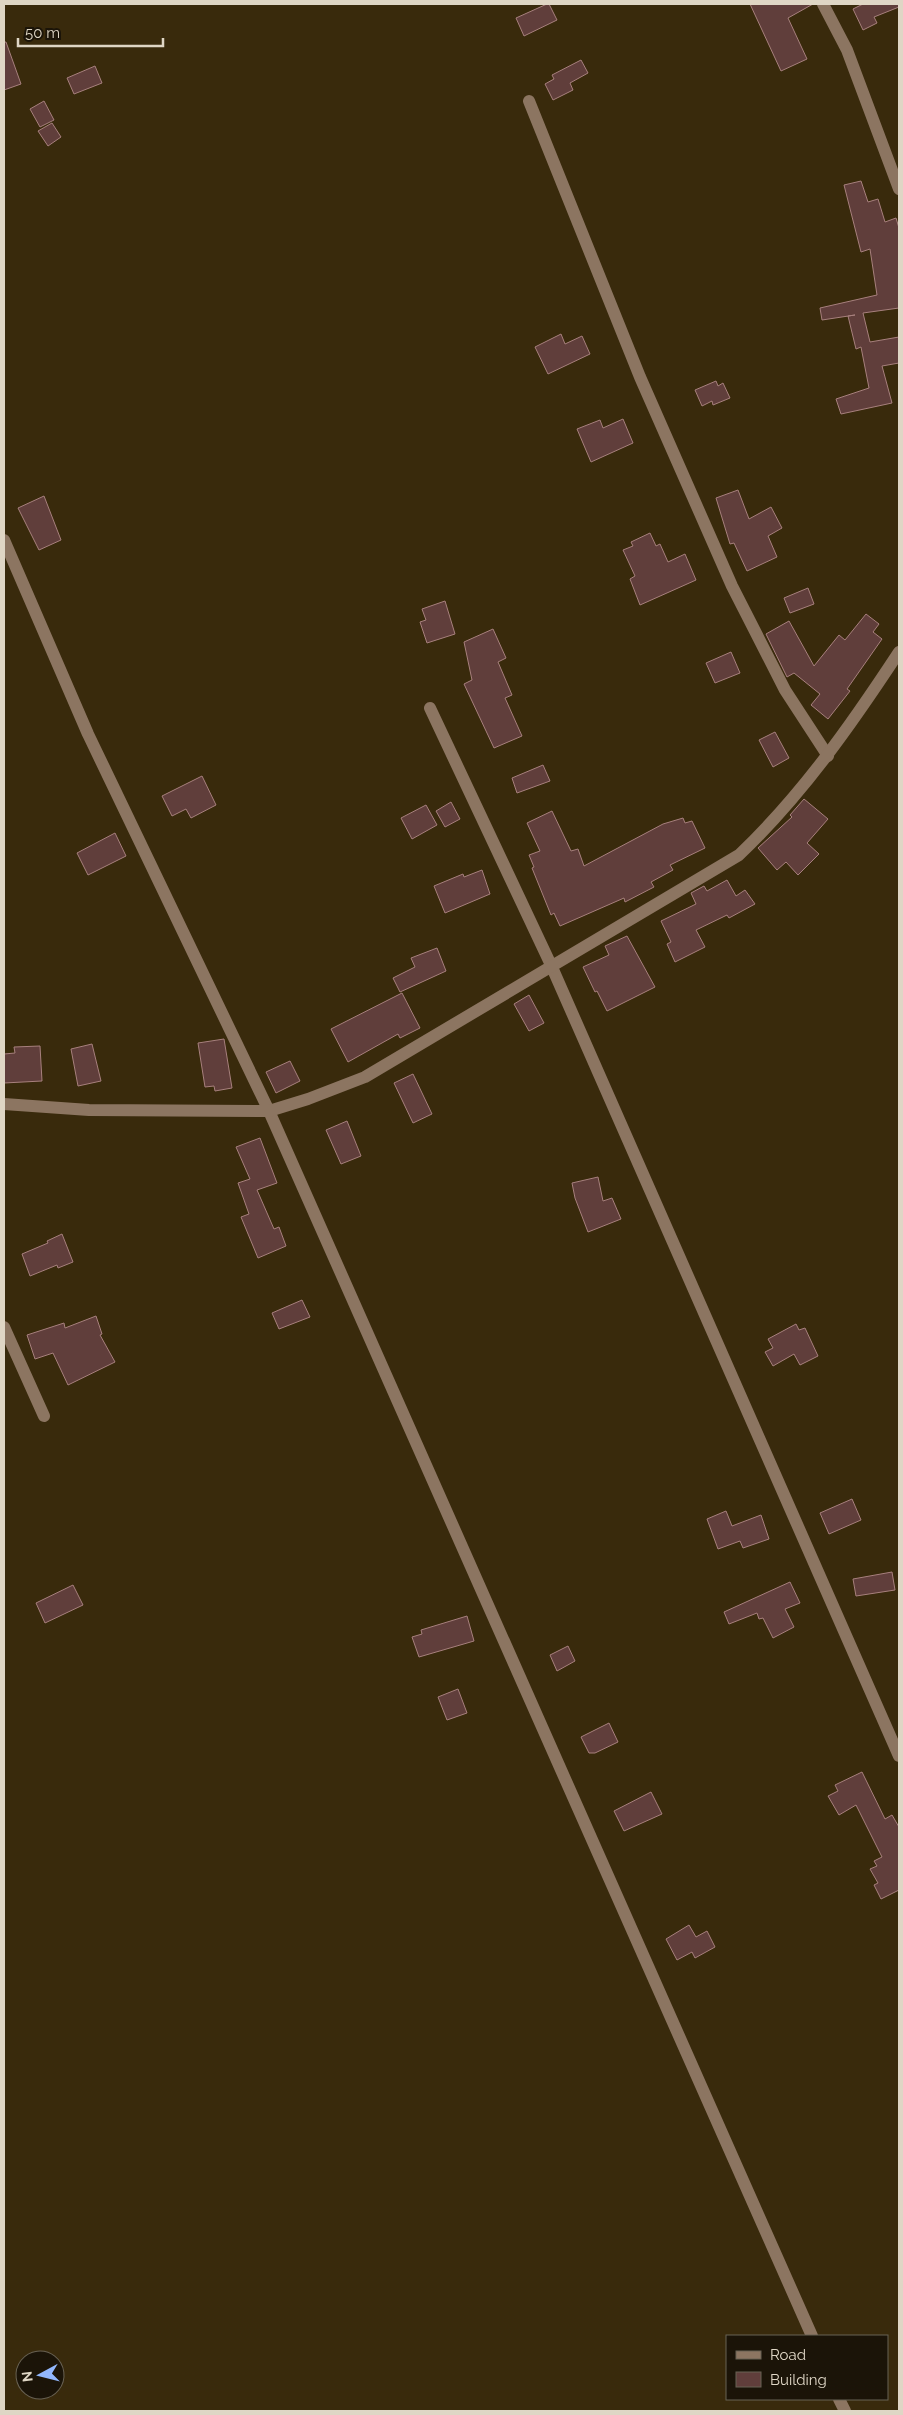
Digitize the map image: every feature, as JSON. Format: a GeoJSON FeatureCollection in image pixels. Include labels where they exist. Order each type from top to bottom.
{"type":"FeatureCollection","features":[{"type":"Feature","properties":{"kind":"street"},"geometry":{"type":"LineString","coordinates":[[823,4],[847,50],[899,189]]}},
{"type":"Feature","properties":{"kind":"street"},"geometry":{"type":"LineString","coordinates":[[529,101],[640,377],[732,586],[785,690],[828,756]]}},
{"type":"Feature","properties":{"kind":"street"},"geometry":{"type":"LineString","coordinates":[[4,540],[88,734],[269,1111],[812,2335]]}},
{"type":"Feature","properties":{"kind":"street"},"geometry":{"type":"LineString","coordinates":[[4,1104],[88,1110],[269,1111],[308,1099],[365,1077],[739,855],[770,826],[828,756],[899,652]]}},
{"type":"Feature","properties":{"kind":"street"},"geometry":{"type":"LineString","coordinates":[[430,708],[551,965],[899,1756]]}},
{"type":"Feature","properties":{"kind":"street"},"geometry":{"type":"LineString","coordinates":[[4,1327],[44,1416]]}},
{"type":"Feature","properties":{"kind":"building"},"geometry":{"type":"Polygon","coordinates":[[[549,4],[557,20],[524,36],[516,18],[549,4]]]}},
{"type":"Feature","properties":{"kind":"building"},"geometry":{"type":"Polygon","coordinates":[[[750,4],[813,4],[788,18],[807,59],[781,71],[750,4]]]}},
{"type":"Feature","properties":{"kind":"building"},"geometry":{"type":"Polygon","coordinates":[[[863,4],[899,4],[899,7],[874,17],[877,23],[863,30],[853,9],[863,4]]]}},
{"type":"Feature","properties":{"kind":"building"},"geometry":{"type":"Polygon","coordinates":[[[4,42],[6,42],[21,84],[4,90],[4,42]]]}},
{"type":"Feature","properties":{"kind":"building"},"geometry":{"type":"Polygon","coordinates":[[[581,60],[588,73],[570,83],[573,90],[553,100],[545,84],[554,79],[552,75],[581,60]]]}},
{"type":"Feature","properties":{"kind":"building"},"geometry":{"type":"Polygon","coordinates":[[[95,66],[102,83],[74,94],[67,78],[95,66]]]}},
{"type":"Feature","properties":{"kind":"building"},"geometry":{"type":"Polygon","coordinates":[[[44,101],[54,120],[40,127],[30,109],[44,101]]]}},
{"type":"Feature","properties":{"kind":"building"},"geometry":{"type":"Polygon","coordinates":[[[52,123],[61,137],[48,146],[38,131],[52,123]]]}},
{"type":"Feature","properties":{"kind":"building"},"geometry":{"type":"Polygon","coordinates":[[[861,181],[868,202],[878,199],[885,222],[896,218],[899,228],[899,308],[863,313],[870,342],[899,337],[899,363],[882,366],[892,403],[841,414],[836,399],[869,388],[861,347],[856,349],[848,316],[822,320],[820,308],[877,295],[870,249],[861,252],[844,185],[861,181]]]}},
{"type":"Feature","properties":{"kind":"building"},"geometry":{"type":"Polygon","coordinates":[[[561,334],[565,344],[582,336],[590,354],[548,374],[535,347],[561,334]]]}},
{"type":"Feature","properties":{"kind":"building"},"geometry":{"type":"Polygon","coordinates":[[[716,381],[718,386],[723,383],[730,398],[713,405],[712,401],[702,406],[695,390],[716,381]]]}},
{"type":"Feature","properties":{"kind":"building"},"geometry":{"type":"Polygon","coordinates":[[[623,419],[633,443],[591,462],[577,429],[600,420],[603,428],[623,419]]]}},
{"type":"Feature","properties":{"kind":"building"},"geometry":{"type":"Polygon","coordinates":[[[738,490],[749,519],[771,507],[782,528],[768,536],[777,557],[747,571],[734,543],[730,544],[716,498],[738,490]]]}},
{"type":"Feature","properties":{"kind":"building"},"geometry":{"type":"Polygon","coordinates":[[[44,496],[61,540],[39,550],[18,508],[44,496]]]}},
{"type":"Feature","properties":{"kind":"building"},"geometry":{"type":"Polygon","coordinates":[[[650,533],[656,546],[660,544],[668,562],[685,554],[696,580],[640,605],[630,579],[635,576],[623,550],[633,546],[631,542],[650,533]]]}},
{"type":"Feature","properties":{"kind":"building"},"geometry":{"type":"Polygon","coordinates":[[[808,588],[814,604],[790,613],[784,598],[808,588]]]}},
{"type":"Feature","properties":{"kind":"building"},"geometry":{"type":"Polygon","coordinates":[[[445,601],[455,634],[427,643],[420,622],[426,620],[422,609],[445,601]]]}},
{"type":"Feature","properties":{"kind":"building"},"geometry":{"type":"Polygon","coordinates":[[[866,614],[879,624],[873,632],[882,639],[847,689],[850,691],[828,719],[811,705],[820,694],[794,673],[787,677],[766,634],[789,621],[814,666],[839,635],[845,640],[866,614]]]}},
{"type":"Feature","properties":{"kind":"building"},"geometry":{"type":"Polygon","coordinates":[[[493,629],[506,658],[498,662],[512,695],[505,698],[522,736],[494,748],[464,684],[472,680],[464,642],[493,629]]]}},
{"type":"Feature","properties":{"kind":"building"},"geometry":{"type":"Polygon","coordinates":[[[731,652],[740,673],[715,683],[706,663],[731,652]]]}},
{"type":"Feature","properties":{"kind":"building"},"geometry":{"type":"Polygon","coordinates":[[[775,732],[789,758],[773,767],[759,740],[775,732]]]}},
{"type":"Feature","properties":{"kind":"building"},"geometry":{"type":"Polygon","coordinates":[[[543,765],[550,781],[517,793],[512,778],[543,765]]]}},
{"type":"Feature","properties":{"kind":"building"},"geometry":{"type":"Polygon","coordinates":[[[202,776],[216,805],[191,818],[186,809],[172,816],[162,796],[202,776]]]}},
{"type":"Feature","properties":{"kind":"building"},"geometry":{"type":"Polygon","coordinates":[[[804,799],[828,819],[807,843],[819,854],[798,875],[786,862],[777,870],[758,848],[792,817],[790,815],[804,799]]]}},
{"type":"Feature","properties":{"kind":"building"},"geometry":{"type":"Polygon","coordinates":[[[451,802],[460,819],[445,827],[436,811],[451,802]]]}},
{"type":"Feature","properties":{"kind":"building"},"geometry":{"type":"Polygon","coordinates":[[[426,805],[437,825],[412,839],[401,818],[426,805]]]}},
{"type":"Feature","properties":{"kind":"building"},"geometry":{"type":"Polygon","coordinates":[[[552,811],[571,851],[578,849],[584,866],[663,824],[683,818],[685,823],[692,821],[705,848],[670,865],[673,870],[651,882],[654,887],[625,902],[624,898],[560,926],[554,913],[551,915],[532,868],[534,867],[529,855],[540,851],[527,823],[552,811]]]}},
{"type":"Feature","properties":{"kind":"building"},"geometry":{"type":"Polygon","coordinates":[[[115,833],[126,856],[88,875],[77,853],[115,833]]]}},
{"type":"Feature","properties":{"kind":"building"},"geometry":{"type":"Polygon","coordinates":[[[482,870],[490,894],[445,913],[434,886],[463,874],[464,877],[482,870]]]}},
{"type":"Feature","properties":{"kind":"building"},"geometry":{"type":"Polygon","coordinates":[[[727,880],[736,896],[745,890],[755,904],[729,918],[727,915],[696,930],[705,947],[675,962],[667,944],[671,942],[661,921],[696,904],[691,893],[704,886],[707,891],[727,880]]]}},
{"type":"Feature","properties":{"kind":"building"},"geometry":{"type":"Polygon","coordinates":[[[627,936],[655,987],[607,1011],[583,967],[609,955],[605,946],[627,936]]]}},
{"type":"Feature","properties":{"kind":"building"},"geometry":{"type":"Polygon","coordinates":[[[437,948],[446,971],[400,992],[393,978],[415,967],[411,958],[437,948]]]}},
{"type":"Feature","properties":{"kind":"building"},"geometry":{"type":"Polygon","coordinates":[[[402,993],[420,1028],[400,1038],[398,1034],[348,1062],[331,1029],[402,993]]]}},
{"type":"Feature","properties":{"kind":"building"},"geometry":{"type":"Polygon","coordinates":[[[529,995],[544,1023],[529,1031],[514,1004],[529,995]]]}},
{"type":"Feature","properties":{"kind":"building"},"geometry":{"type":"Polygon","coordinates":[[[224,1039],[232,1088],[215,1091],[214,1086],[205,1087],[198,1043],[224,1039]]]}},
{"type":"Feature","properties":{"kind":"building"},"geometry":{"type":"Polygon","coordinates":[[[92,1044],[101,1081],[78,1086],[71,1049],[92,1044]]]}},
{"type":"Feature","properties":{"kind":"building"},"geometry":{"type":"Polygon","coordinates":[[[40,1046],[42,1081],[4,1083],[4,1054],[15,1053],[14,1047],[40,1046]]]}},
{"type":"Feature","properties":{"kind":"building"},"geometry":{"type":"Polygon","coordinates":[[[290,1061],[300,1081],[276,1093],[266,1072],[290,1061]]]}},
{"type":"Feature","properties":{"kind":"building"},"geometry":{"type":"Polygon","coordinates":[[[413,1074],[432,1114],[413,1123],[394,1083],[413,1074]]]}},
{"type":"Feature","properties":{"kind":"building"},"geometry":{"type":"Polygon","coordinates":[[[347,1121],[361,1156],[341,1164],[326,1130],[347,1121]]]}},
{"type":"Feature","properties":{"kind":"building"},"geometry":{"type":"Polygon","coordinates":[[[260,1138],[277,1183],[257,1190],[274,1229],[279,1227],[286,1246],[258,1258],[241,1217],[249,1214],[238,1183],[250,1179],[236,1147],[260,1138]]]}},
{"type":"Feature","properties":{"kind":"building"},"geometry":{"type":"Polygon","coordinates":[[[598,1177],[603,1201],[612,1198],[621,1219],[588,1232],[575,1198],[572,1183],[598,1177]]]}},
{"type":"Feature","properties":{"kind":"building"},"geometry":{"type":"Polygon","coordinates":[[[62,1234],[73,1262],[58,1268],[57,1265],[30,1276],[22,1254],[48,1243],[47,1241],[62,1234]]]}},
{"type":"Feature","properties":{"kind":"building"},"geometry":{"type":"Polygon","coordinates":[[[302,1300],[310,1317],[279,1329],[272,1313],[302,1300]]]}},
{"type":"Feature","properties":{"kind":"building"},"geometry":{"type":"Polygon","coordinates":[[[96,1316],[102,1334],[100,1335],[115,1362],[68,1385],[53,1353],[35,1359],[27,1335],[64,1323],[65,1328],[96,1316]]]}},
{"type":"Feature","properties":{"kind":"building"},"geometry":{"type":"Polygon","coordinates":[[[796,1324],[799,1330],[805,1328],[818,1356],[800,1365],[794,1354],[773,1366],[765,1352],[773,1348],[768,1339],[796,1324]]]}},
{"type":"Feature","properties":{"kind":"building"},"geometry":{"type":"Polygon","coordinates":[[[852,1499],[861,1520],[829,1534],[820,1513],[852,1499]]]}},
{"type":"Feature","properties":{"kind":"building"},"geometry":{"type":"Polygon","coordinates":[[[726,1511],[732,1526],[761,1515],[769,1539],[743,1548],[740,1541],[718,1549],[707,1519],[726,1511]]]}},
{"type":"Feature","properties":{"kind":"building"},"geometry":{"type":"Polygon","coordinates":[[[892,1572],[895,1590],[856,1596],[853,1579],[892,1572]]]}},
{"type":"Feature","properties":{"kind":"building"},"geometry":{"type":"Polygon","coordinates":[[[790,1582],[800,1603],[785,1609],[794,1627],[773,1638],[763,1618],[759,1619],[757,1613],[729,1624],[724,1612],[790,1582]]]}},
{"type":"Feature","properties":{"kind":"building"},"geometry":{"type":"Polygon","coordinates":[[[73,1585],[83,1605],[45,1623],[36,1603],[73,1585]]]}},
{"type":"Feature","properties":{"kind":"building"},"geometry":{"type":"Polygon","coordinates":[[[467,1616],[474,1641],[419,1657],[412,1637],[422,1634],[421,1630],[467,1616]]]}},
{"type":"Feature","properties":{"kind":"building"},"geometry":{"type":"Polygon","coordinates":[[[568,1646],[575,1661],[557,1671],[550,1655],[568,1646]]]}},
{"type":"Feature","properties":{"kind":"building"},"geometry":{"type":"Polygon","coordinates":[[[458,1689],[467,1713],[447,1720],[438,1697],[458,1689]]]}},
{"type":"Feature","properties":{"kind":"building"},"geometry":{"type":"Polygon","coordinates":[[[609,1723],[618,1742],[595,1753],[589,1753],[581,1737],[609,1723]]]}},
{"type":"Feature","properties":{"kind":"building"},"geometry":{"type":"Polygon","coordinates":[[[862,1772],[885,1819],[892,1815],[899,1827],[899,1890],[881,1899],[874,1885],[878,1883],[870,1869],[877,1866],[874,1861],[882,1857],[856,1805],[839,1815],[828,1796],[838,1791],[835,1785],[862,1772]]]}},
{"type":"Feature","properties":{"kind":"building"},"geometry":{"type":"Polygon","coordinates":[[[651,1792],[662,1814],[624,1831],[614,1811],[651,1792]]]}},
{"type":"Feature","properties":{"kind":"building"},"geometry":{"type":"Polygon","coordinates":[[[689,1925],[696,1937],[707,1931],[715,1947],[695,1958],[692,1952],[677,1960],[666,1939],[689,1925]]]}}]}
